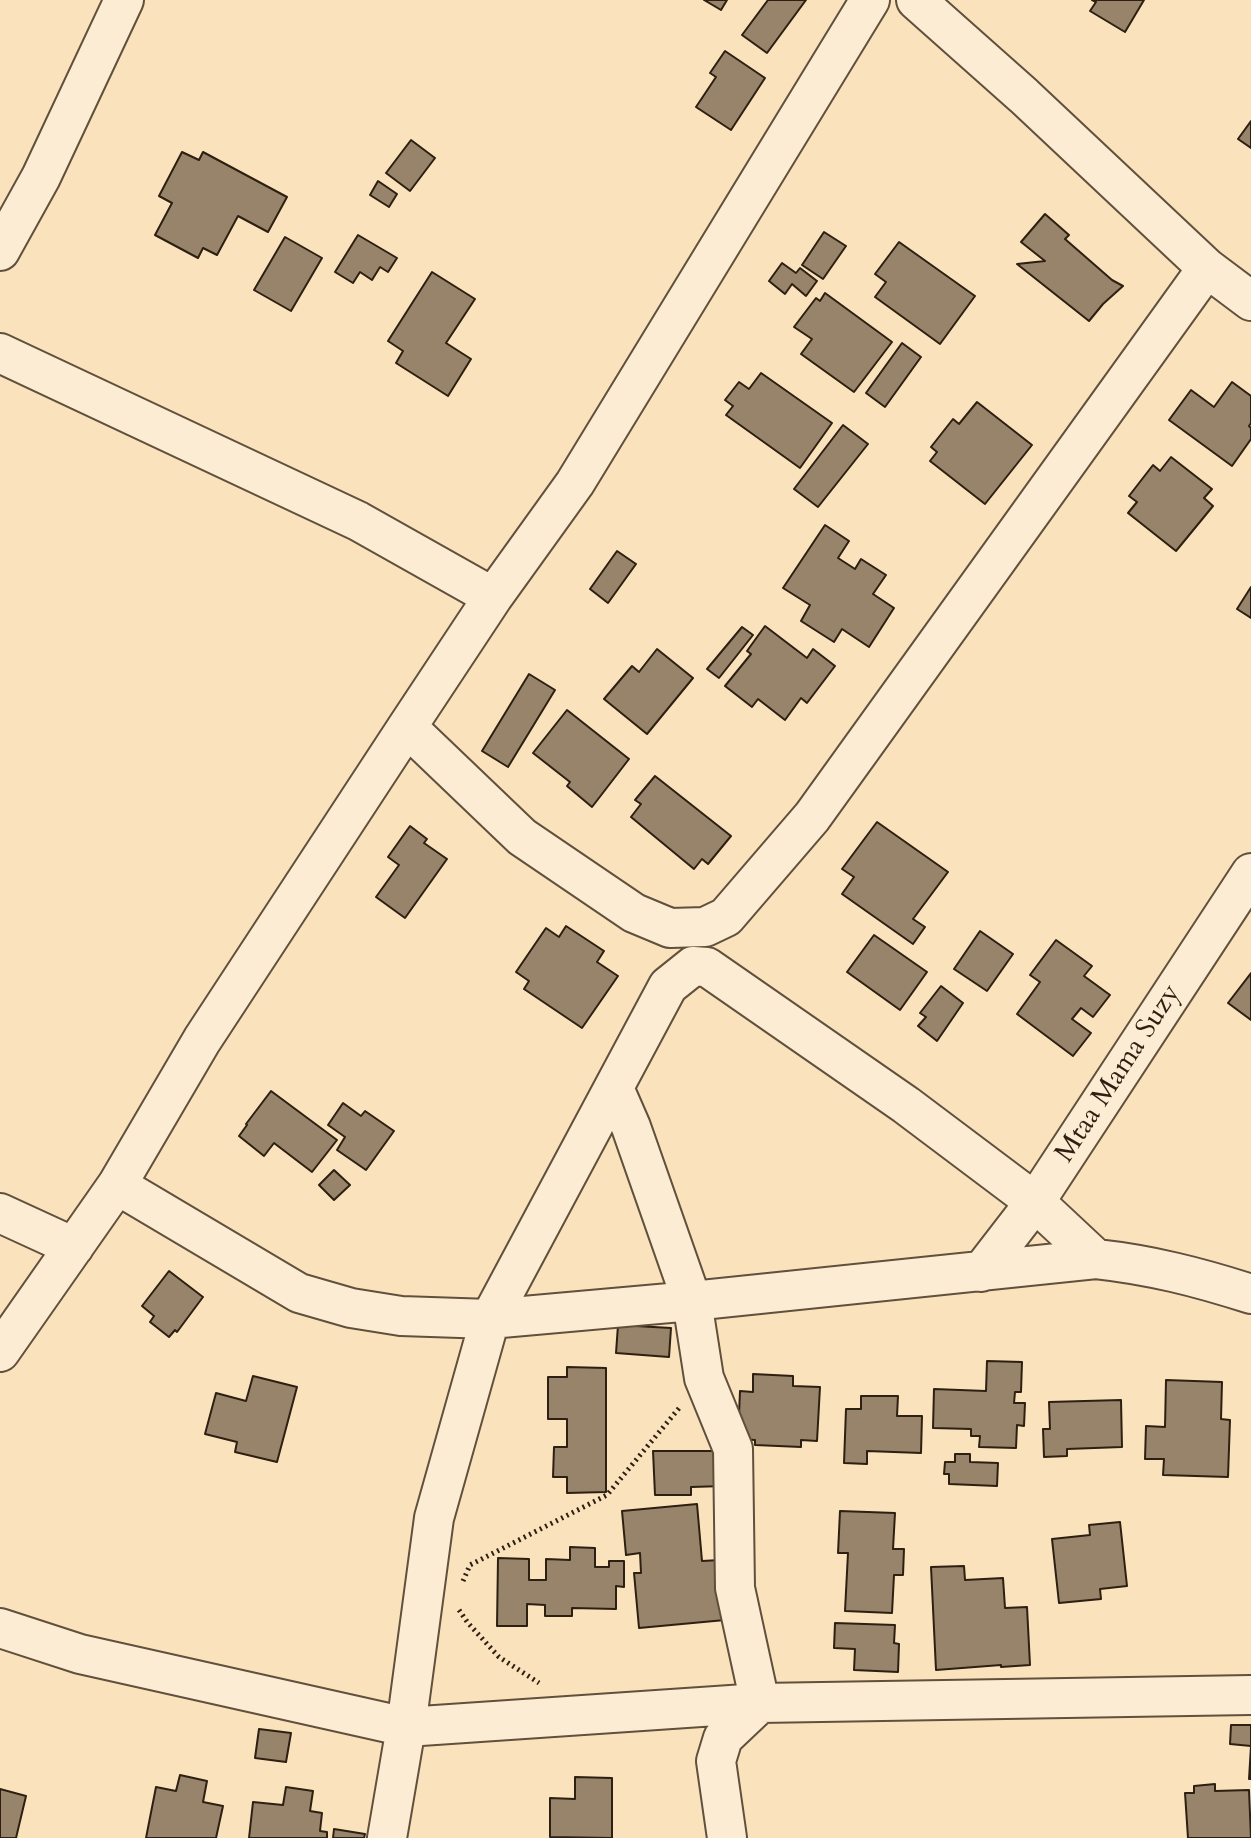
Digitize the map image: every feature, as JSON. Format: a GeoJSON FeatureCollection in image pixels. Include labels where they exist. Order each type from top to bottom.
{"type":"FeatureCollection","features":[{"type":"Feature","properties":{"kind":"street"},"geometry":{"type":"LineString","coordinates":[[0,251],[41,177],[124,0]]}},
{"type":"Feature","properties":{"kind":"street"},"geometry":{"type":"LineString","coordinates":[[0,1352],[117,1185],[202,1040],[493,597],[575,483],[870,0]]}},
{"type":"Feature","properties":{"kind":"street"},"geometry":{"type":"LineString","coordinates":[[916,0],[1024,96],[1207,268],[1251,301]]}},
{"type":"Feature","properties":{"kind":"street"},"geometry":{"type":"LineString","coordinates":[[407,727],[522,837],[634,913],[670,928],[705,927],[726,917],[812,817],[1207,268]]}},
{"type":"Feature","properties":{"kind":"street"},"geometry":{"type":"LineString","coordinates":[[0,353],[358,521],[493,597]]}},
{"type":"Feature","properties":{"kind":"street","name":"Mtaa Mama Suzy"},"geometry":{"type":"LineString","coordinates":[[981,1272],[1035,1202],[1251,873]]}},
{"type":"Feature","properties":{"kind":"street"},"geometry":{"type":"LineString","coordinates":[[387,1838],[406,1727],[434,1518],[490,1319],[668,986],[693,966],[707,967],[906,1105],[1035,1202],[1096,1259]]}},
{"type":"Feature","properties":{"kind":"street"},"geometry":{"type":"LineString","coordinates":[[614,1088],[631,1127],[692,1301],[704,1378],[733,1449],[735,1588],[760,1703]]}},
{"type":"Feature","properties":{"kind":"street"},"geometry":{"type":"LineString","coordinates":[[117,1185],[299,1293],[351,1308],[401,1316],[490,1319],[1096,1259],[1186,1274],[1251,1294]]}},
{"type":"Feature","properties":{"kind":"street"},"geometry":{"type":"LineString","coordinates":[[0,1213],[74,1247]]}},
{"type":"Feature","properties":{"kind":"street"},"geometry":{"type":"LineString","coordinates":[[0,1628],[80,1654],[406,1727],[760,1703],[1251,1695]]}},
{"type":"Feature","properties":{"kind":"street"},"geometry":{"type":"LineString","coordinates":[[727,1838],[716,1761],[723,1738],[760,1703]]}},
{"type":"Feature","properties":{"kind":"path"},"geometry":{"type":"LineString","coordinates":[[459,1590],[470,1565],[607,1495],[704,1378]]}},
{"type":"Feature","properties":{"kind":"path"},"geometry":{"type":"LineString","coordinates":[[454,1602],[468,1623],[499,1657],[543,1686],[559,1716]]}},
{"type":"Feature","properties":{"kind":"building"},"geometry":{"type":"Polygon","coordinates":[[[704,0],[727,0],[721,10],[704,0]]]}},
{"type":"Feature","properties":{"kind":"building"},"geometry":{"type":"Polygon","coordinates":[[[768,0],[806,0],[767,53],[742,35],[768,0]]]}},
{"type":"Feature","properties":{"kind":"building"},"geometry":{"type":"Polygon","coordinates":[[[1092,0],[1144,0],[1125,32],[1090,11],[1096,2],[1092,0]]]}},
{"type":"Feature","properties":{"kind":"building"},"geometry":{"type":"Polygon","coordinates":[[[725,51],[765,78],[731,130],[696,107],[716,77],[710,73],[725,51]]]}},
{"type":"Feature","properties":{"kind":"building"},"geometry":{"type":"Polygon","coordinates":[[[1251,121],[1251,148],[1238,139],[1251,121]]]}},
{"type":"Feature","properties":{"kind":"building"},"geometry":{"type":"Polygon","coordinates":[[[411,140],[435,158],[410,191],[386,173],[411,140]]]}},
{"type":"Feature","properties":{"kind":"building"},"geometry":{"type":"Polygon","coordinates":[[[182,152],[199,160],[203,152],[287,197],[268,232],[238,216],[217,255],[203,248],[198,258],[155,235],[172,203],[159,196],[182,152]]]}},
{"type":"Feature","properties":{"kind":"building"},"geometry":{"type":"Polygon","coordinates":[[[378,181],[397,194],[389,207],[370,195],[378,181]]]}},
{"type":"Feature","properties":{"kind":"building"},"geometry":{"type":"Polygon","coordinates":[[[1045,214],[1069,235],[1065,239],[1123,286],[1089,321],[1017,264],[1045,261],[1021,242],[1045,214]]]}},
{"type":"Feature","properties":{"kind":"building"},"geometry":{"type":"Polygon","coordinates":[[[824,232],[846,246],[823,279],[802,265],[824,232]]]}},
{"type":"Feature","properties":{"kind":"building"},"geometry":{"type":"Polygon","coordinates":[[[358,235],[397,258],[388,272],[380,267],[372,280],[360,272],[353,283],[335,272],[358,235]]]}},
{"type":"Feature","properties":{"kind":"building"},"geometry":{"type":"Polygon","coordinates":[[[285,237],[322,258],[291,311],[254,290],[285,237]]]}},
{"type":"Feature","properties":{"kind":"building"},"geometry":{"type":"Polygon","coordinates":[[[899,242],[975,296],[940,344],[875,297],[886,282],[875,274],[899,242]]]}},
{"type":"Feature","properties":{"kind":"building"},"geometry":{"type":"Polygon","coordinates":[[[782,263],[796,273],[800,268],[817,281],[806,296],[792,284],[785,294],[769,281],[782,263]]]}},
{"type":"Feature","properties":{"kind":"building"},"geometry":{"type":"Polygon","coordinates":[[[432,272],[475,299],[446,343],[471,359],[448,396],[396,363],[403,351],[388,341],[432,272]]]}},
{"type":"Feature","properties":{"kind":"building"},"geometry":{"type":"Polygon","coordinates":[[[825,293],[892,342],[854,392],[801,354],[812,339],[794,327],[816,298],[820,301],[825,293]]]}},
{"type":"Feature","properties":{"kind":"building"},"geometry":{"type":"Polygon","coordinates":[[[902,343],[921,357],[885,407],[866,393],[902,343]]]}},
{"type":"Feature","properties":{"kind":"building"},"geometry":{"type":"Polygon","coordinates":[[[761,373],[832,423],[800,468],[726,415],[733,406],[725,400],[739,382],[749,389],[761,373]]]}},
{"type":"Feature","properties":{"kind":"building"},"geometry":{"type":"Polygon","coordinates":[[[1232,382],[1251,396],[1251,439],[1232,466],[1169,420],[1191,390],[1214,407],[1232,382]]]}},
{"type":"Feature","properties":{"kind":"building"},"geometry":{"type":"Polygon","coordinates":[[[977,402],[1032,445],[985,504],[930,461],[937,452],[931,447],[953,419],[959,424],[977,402]]]}},
{"type":"Feature","properties":{"kind":"building"},"geometry":{"type":"Polygon","coordinates":[[[843,425],[868,444],[818,507],[794,489],[843,425]]]}},
{"type":"Feature","properties":{"kind":"building"},"geometry":{"type":"Polygon","coordinates":[[[1171,457],[1212,489],[1204,498],[1213,506],[1176,551],[1128,513],[1137,502],[1129,496],[1153,465],[1160,471],[1171,457]]]}},
{"type":"Feature","properties":{"kind":"building"},"geometry":{"type":"Polygon","coordinates":[[[825,525],[849,541],[838,558],[855,569],[861,559],[886,575],[873,594],[894,608],[869,647],[842,629],[834,642],[801,621],[810,605],[783,588],[825,525]]]}},
{"type":"Feature","properties":{"kind":"building"},"geometry":{"type":"Polygon","coordinates":[[[617,551],[636,564],[608,603],[590,589],[617,551]]]}},
{"type":"Feature","properties":{"kind":"building"},"geometry":{"type":"Polygon","coordinates":[[[1251,587],[1251,618],[1237,609],[1251,587]]]}},
{"type":"Feature","properties":{"kind":"building"},"geometry":{"type":"Polygon","coordinates":[[[765,626],[807,658],[813,649],[835,666],[807,703],[801,698],[785,720],[758,699],[752,707],[725,686],[751,654],[747,651],[765,626]]]}},
{"type":"Feature","properties":{"kind":"building"},"geometry":{"type":"Polygon","coordinates":[[[742,627],[753,635],[719,678],[707,669],[742,627]]]}},
{"type":"Feature","properties":{"kind":"building"},"geometry":{"type":"Polygon","coordinates":[[[657,649],[693,678],[647,734],[604,699],[632,666],[639,672],[657,649]]]}},
{"type":"Feature","properties":{"kind":"building"},"geometry":{"type":"Polygon","coordinates":[[[529,674],[555,690],[508,767],[482,751],[529,674]]]}},
{"type":"Feature","properties":{"kind":"building"},"geometry":{"type":"Polygon","coordinates":[[[567,710],[629,759],[592,807],[567,786],[570,782],[533,753],[567,710]]]}},
{"type":"Feature","properties":{"kind":"building"},"geometry":{"type":"Polygon","coordinates":[[[655,776],[731,836],[708,864],[702,859],[694,869],[631,817],[641,804],[635,800],[655,776]]]}},
{"type":"Feature","properties":{"kind":"building"},"geometry":{"type":"Polygon","coordinates":[[[877,822],[948,872],[913,919],[925,927],[913,944],[842,894],[854,877],[842,869],[877,822]]]}},
{"type":"Feature","properties":{"kind":"building"},"geometry":{"type":"Polygon","coordinates":[[[410,826],[427,839],[424,843],[447,859],[405,918],[376,897],[399,865],[388,857],[410,826]]]}},
{"type":"Feature","properties":{"kind":"building"},"geometry":{"type":"Polygon","coordinates":[[[566,926],[604,951],[597,962],[618,976],[582,1028],[524,989],[529,981],[516,972],[546,928],[559,937],[566,926]]]}},
{"type":"Feature","properties":{"kind":"building"},"geometry":{"type":"Polygon","coordinates":[[[980,931],[1013,954],[987,991],[954,969],[980,931]]]}},
{"type":"Feature","properties":{"kind":"building"},"geometry":{"type":"Polygon","coordinates":[[[874,935],[927,972],[900,1010],[847,972],[874,935]]]}},
{"type":"Feature","properties":{"kind":"building"},"geometry":{"type":"Polygon","coordinates":[[[1056,940],[1092,966],[1084,976],[1110,995],[1093,1017],[1081,1008],[1072,1019],[1091,1033],[1073,1056],[1017,1014],[1040,982],[1030,975],[1056,940]]]}},
{"type":"Feature","properties":{"kind":"building"},"geometry":{"type":"Polygon","coordinates":[[[1251,973],[1251,1020],[1228,1003],[1251,973]]]}},
{"type":"Feature","properties":{"kind":"building"},"geometry":{"type":"Polygon","coordinates":[[[941,986],[963,1003],[937,1041],[918,1026],[926,1017],[920,1013],[941,986]]]}},
{"type":"Feature","properties":{"kind":"building"},"geometry":{"type":"Polygon","coordinates":[[[271,1091],[337,1140],[312,1172],[274,1143],[264,1156],[239,1136],[271,1091]]]}},
{"type":"Feature","properties":{"kind":"building"},"geometry":{"type":"Polygon","coordinates":[[[343,1103],[361,1116],[365,1111],[394,1131],[366,1170],[337,1150],[345,1137],[328,1125],[343,1103]]]}},
{"type":"Feature","properties":{"kind":"building"},"geometry":{"type":"Polygon","coordinates":[[[334,1170],[350,1185],[334,1200],[319,1185],[334,1170]]]}},
{"type":"Feature","properties":{"kind":"building"},"geometry":{"type":"Polygon","coordinates":[[[169,1271],[203,1297],[177,1332],[175,1330],[169,1337],[150,1322],[154,1316],[142,1306],[169,1271]]]}},
{"type":"Feature","properties":{"kind":"building"},"geometry":{"type":"Polygon","coordinates":[[[618,1325],[671,1328],[669,1357],[616,1353],[618,1325]]]}},
{"type":"Feature","properties":{"kind":"building"},"geometry":{"type":"Polygon","coordinates":[[[987,1361],[1022,1362],[1021,1392],[1015,1392],[1014,1403],[1025,1403],[1024,1426],[1017,1425],[1016,1448],[979,1447],[980,1436],[971,1436],[971,1429],[933,1428],[934,1389],[986,1391],[987,1361]]]}},
{"type":"Feature","properties":{"kind":"building"},"geometry":{"type":"Polygon","coordinates":[[[567,1367],[606,1368],[606,1492],[567,1493],[567,1477],[553,1477],[554,1447],[567,1447],[567,1419],[548,1419],[548,1377],[567,1377],[567,1367]]]}},
{"type":"Feature","properties":{"kind":"building"},"geometry":{"type":"Polygon","coordinates":[[[753,1374],[793,1376],[793,1386],[820,1387],[817,1441],[801,1440],[801,1447],[755,1445],[755,1440],[738,1439],[740,1391],[753,1392],[753,1374]]]}},
{"type":"Feature","properties":{"kind":"building"},"geometry":{"type":"Polygon","coordinates":[[[253,1376],[297,1387],[277,1462],[235,1452],[237,1442],[205,1434],[216,1393],[246,1401],[253,1376]]]}},
{"type":"Feature","properties":{"kind":"building"},"geometry":{"type":"Polygon","coordinates":[[[1166,1380],[1222,1382],[1221,1419],[1230,1420],[1228,1477],[1163,1475],[1164,1459],[1145,1459],[1146,1426],[1165,1427],[1166,1380]]]}},
{"type":"Feature","properties":{"kind":"building"},"geometry":{"type":"Polygon","coordinates":[[[861,1396],[898,1396],[897,1416],[922,1416],[921,1453],[867,1451],[867,1464],[844,1463],[846,1409],[861,1409],[861,1396]]]}},
{"type":"Feature","properties":{"kind":"building"},"geometry":{"type":"Polygon","coordinates":[[[1121,1400],[1122,1447],[1067,1449],[1067,1456],[1044,1457],[1043,1429],[1050,1429],[1049,1402],[1121,1400]]]}},
{"type":"Feature","properties":{"kind":"building"},"geometry":{"type":"Polygon","coordinates":[[[653,1451],[724,1451],[724,1486],[691,1487],[691,1495],[655,1495],[653,1451]]]}},
{"type":"Feature","properties":{"kind":"building"},"geometry":{"type":"Polygon","coordinates":[[[955,1454],[970,1454],[970,1462],[998,1463],[997,1486],[949,1484],[949,1474],[944,1474],[945,1462],[955,1462],[955,1454]]]}},
{"type":"Feature","properties":{"kind":"building"},"geometry":{"type":"Polygon","coordinates":[[[697,1504],[702,1561],[720,1560],[725,1620],[639,1628],[634,1573],[641,1573],[640,1553],[626,1555],[622,1511],[697,1504]]]}},
{"type":"Feature","properties":{"kind":"building"},"geometry":{"type":"Polygon","coordinates":[[[840,1511],[895,1513],[893,1549],[904,1549],[903,1575],[894,1575],[892,1613],[845,1611],[848,1553],[838,1553],[840,1511]]]}},
{"type":"Feature","properties":{"kind":"building"},"geometry":{"type":"Polygon","coordinates":[[[1120,1522],[1127,1586],[1100,1589],[1101,1599],[1059,1603],[1052,1539],[1090,1535],[1089,1525],[1120,1522]]]}},
{"type":"Feature","properties":{"kind":"building"},"geometry":{"type":"Polygon","coordinates":[[[570,1547],[595,1548],[595,1567],[609,1567],[609,1561],[624,1561],[624,1587],[616,1586],[616,1609],[572,1608],[572,1616],[545,1616],[545,1605],[527,1604],[527,1626],[497,1626],[498,1558],[529,1559],[529,1580],[546,1580],[546,1559],[570,1560],[570,1547]]]}},
{"type":"Feature","properties":{"kind":"building"},"geometry":{"type":"Polygon","coordinates":[[[964,1566],[965,1580],[1003,1578],[1005,1608],[1027,1607],[1030,1665],[936,1670],[931,1567],[964,1566]]]}},
{"type":"Feature","properties":{"kind":"building"},"geometry":{"type":"Polygon","coordinates":[[[835,1623],[895,1625],[894,1643],[899,1644],[898,1672],[854,1670],[855,1649],[834,1648],[835,1623]]]}},
{"type":"Feature","properties":{"kind":"building"},"geometry":{"type":"Polygon","coordinates":[[[1231,1725],[1251,1725],[1251,1746],[1230,1744],[1231,1725]]]}},
{"type":"Feature","properties":{"kind":"building"},"geometry":{"type":"Polygon","coordinates":[[[259,1729],[291,1733],[286,1762],[255,1758],[259,1729]]]}},
{"type":"Feature","properties":{"kind":"building"},"geometry":{"type":"Polygon","coordinates":[[[180,1775],[207,1781],[203,1802],[223,1806],[216,1838],[146,1838],[156,1787],[176,1791],[180,1775]]]}},
{"type":"Feature","properties":{"kind":"building"},"geometry":{"type":"Polygon","coordinates":[[[575,1777],[612,1778],[612,1838],[550,1837],[550,1798],[575,1799],[575,1777]]]}},
{"type":"Feature","properties":{"kind":"building"},"geometry":{"type":"Polygon","coordinates":[[[1215,1784],[1215,1791],[1249,1790],[1251,1838],[1188,1838],[1185,1793],[1194,1793],[1194,1786],[1215,1784]]]}},
{"type":"Feature","properties":{"kind":"building"},"geometry":{"type":"Polygon","coordinates":[[[286,1787],[313,1791],[310,1811],[322,1813],[320,1831],[327,1832],[327,1838],[249,1838],[253,1802],[283,1805],[286,1787]]]}},
{"type":"Feature","properties":{"kind":"building"},"geometry":{"type":"Polygon","coordinates":[[[0,1789],[26,1796],[16,1838],[0,1838],[0,1789]]]}},
{"type":"Feature","properties":{"kind":"building"},"geometry":{"type":"Polygon","coordinates":[[[334,1829],[365,1834],[364,1838],[333,1838],[334,1829]]]}}]}
